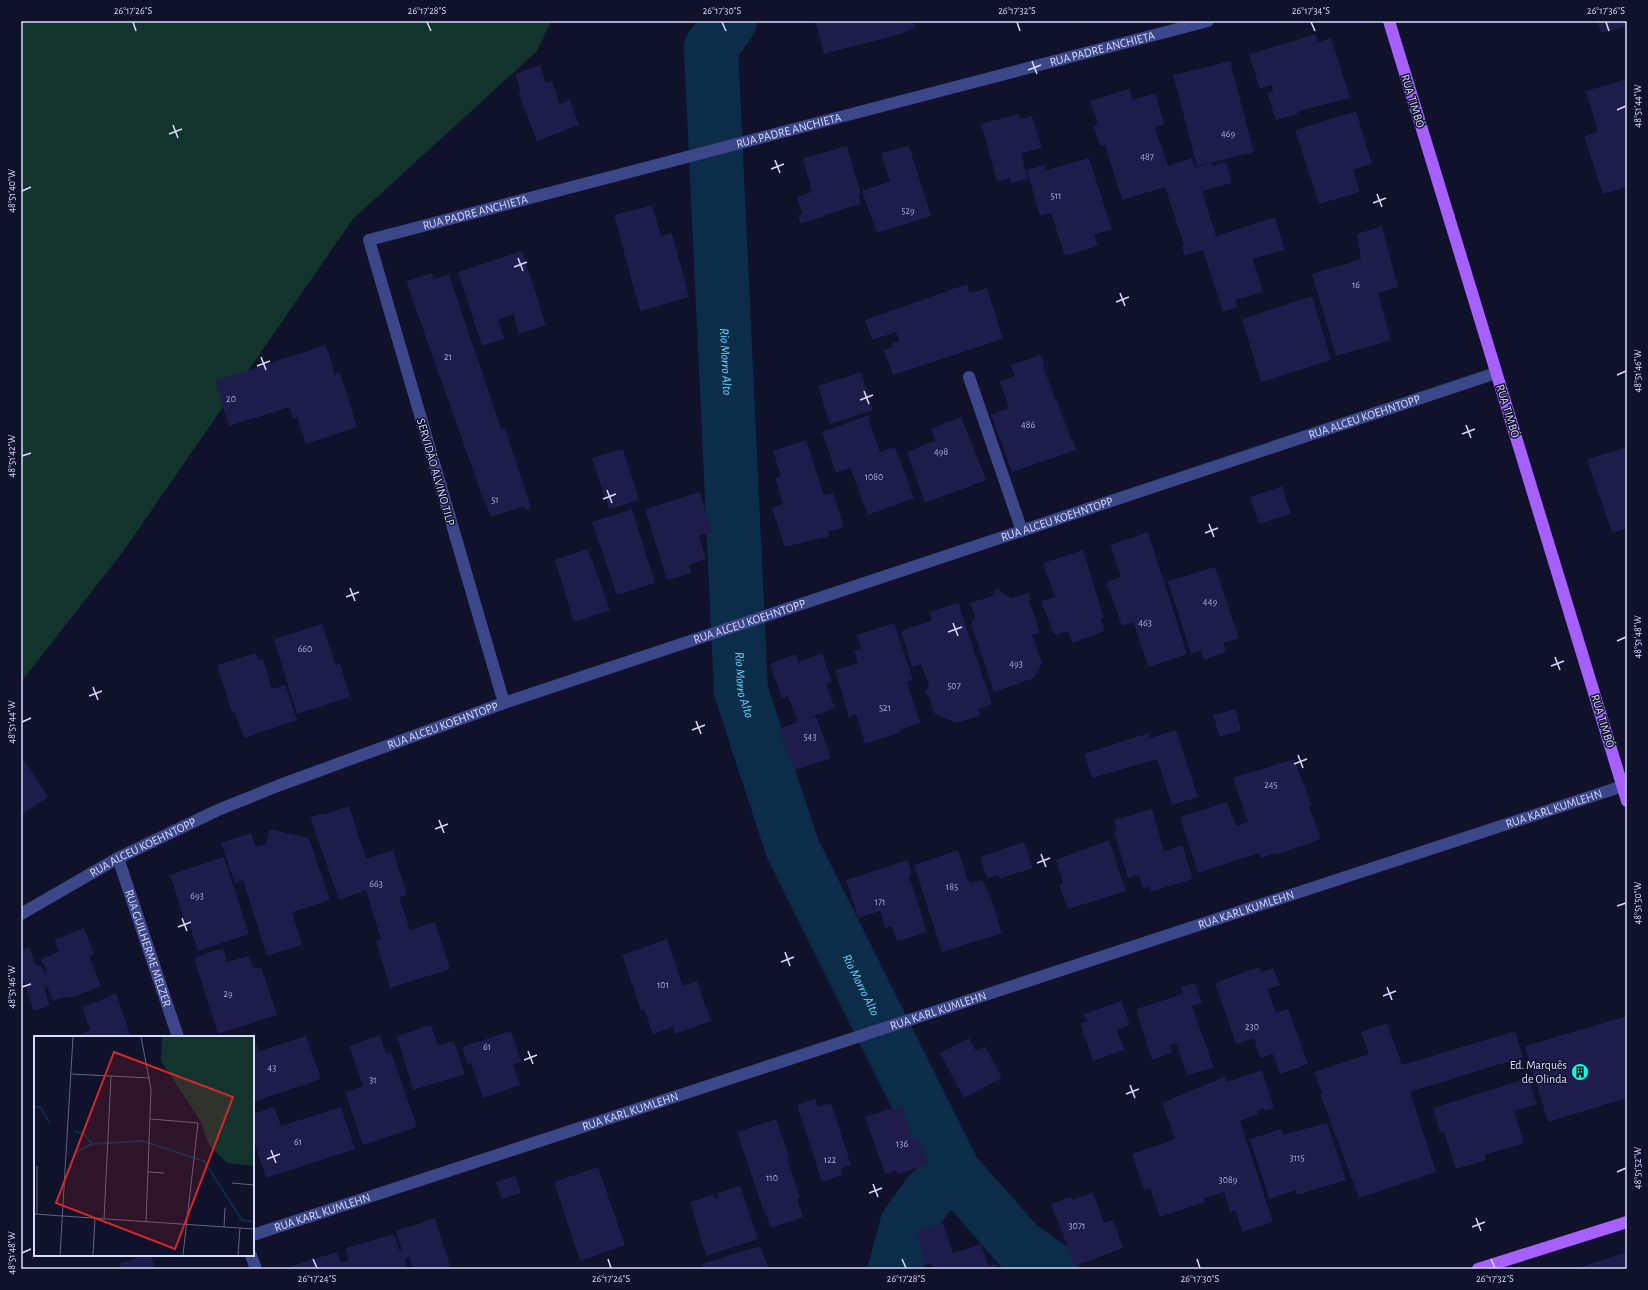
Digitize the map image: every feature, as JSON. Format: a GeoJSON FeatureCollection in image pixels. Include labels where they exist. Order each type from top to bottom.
{"type":"FeatureCollection","features":[{"type":"Feature","properties":{"kind":"main road","name":"RUA TIMBÓ"},"geometry":{"type":"LineString","coordinates":[[1389,21],[1627,801]]}},
{"type":"Feature","properties":{"kind":"main road"},"geometry":{"type":"LineString","coordinates":[[1478,1269],[1627,1222]]}},
{"type":"Feature","properties":{"kind":"street","name":"RUA PADRE ANCHIETA"},"geometry":{"type":"LineString","coordinates":[[369,240],[1208,21]]}},
{"type":"Feature","properties":{"kind":"street","name":"SERVIDÃO ALVINO TILP"},"geometry":{"type":"LineString","coordinates":[[369,240],[504,703]]}},
{"type":"Feature","properties":{"kind":"street","name":"RUA ALCEU KOEHNTOPP"},"geometry":{"type":"LineString","coordinates":[[21,914],[118,858],[218,810],[280,785],[504,703],[1496,373]]}},
{"type":"Feature","properties":{"kind":"street"},"geometry":{"type":"LineString","coordinates":[[969,377],[1022,531]]}},
{"type":"Feature","properties":{"kind":"street","name":"RUA KARL KUMLEHN"},"geometry":{"type":"LineString","coordinates":[[254,1235],[1622,786]]}},
{"type":"Feature","properties":{"kind":"street","name":"RUA GUILHERME MELZER"},"geometry":{"type":"LineString","coordinates":[[118,858],[178,1036]]}},
{"type":"Feature","properties":{"kind":"street"},"geometry":{"type":"LineString","coordinates":[[251,1256],[256,1269]]}},
{"type":"Feature","properties":{"kind":"green space"},"geometry":{"type":"Polygon","coordinates":[[[21,21],[551,21],[537,51],[353,219],[122,553],[21,682],[21,21]]]}},
{"type":"Feature","properties":{"kind":"building"},"geometry":{"type":"Polygon","coordinates":[[[815,21],[912,21],[915,28],[894,36],[824,54],[815,21]]]}},
{"type":"Feature","properties":{"kind":"building"},"geometry":{"type":"Polygon","coordinates":[[[1597,21],[1627,21],[1627,26],[1601,33],[1597,21]]]}},
{"type":"Feature","properties":{"kind":"building"},"geometry":{"type":"Polygon","coordinates":[[[1316,34],[1318,42],[1331,38],[1350,98],[1299,111],[1297,114],[1276,120],[1267,93],[1273,91],[1272,85],[1260,89],[1249,54],[1316,34]]]}},
{"type":"Feature","properties":{"kind":"building"},"geometry":{"type":"Polygon","coordinates":[[[1230,61],[1254,152],[1197,166],[1173,75],[1230,61]]]}},
{"type":"Feature","properties":{"kind":"building"},"geometry":{"type":"Polygon","coordinates":[[[540,65],[546,83],[552,81],[560,104],[570,100],[579,125],[537,141],[518,92],[521,91],[515,74],[540,65]]]}},
{"type":"Feature","properties":{"kind":"building"},"geometry":{"type":"Polygon","coordinates":[[[1627,79],[1627,187],[1603,194],[1584,136],[1598,132],[1586,91],[1627,79]]]}},
{"type":"Feature","properties":{"kind":"building"},"geometry":{"type":"Polygon","coordinates":[[[1129,89],[1132,100],[1155,93],[1164,124],[1155,128],[1168,166],[1192,158],[1195,168],[1211,163],[1212,166],[1226,162],[1232,183],[1202,191],[1216,236],[1275,217],[1285,250],[1253,259],[1263,292],[1235,300],[1238,307],[1223,312],[1203,250],[1184,256],[1182,246],[1184,245],[1165,187],[1122,200],[1105,145],[1100,146],[1093,126],[1098,124],[1090,101],[1129,89]]]}},
{"type":"Feature","properties":{"kind":"building"},"geometry":{"type":"Polygon","coordinates":[[[1356,111],[1372,164],[1353,170],[1360,192],[1319,204],[1295,130],[1356,111]]]}},
{"type":"Feature","properties":{"kind":"building"},"geometry":{"type":"Polygon","coordinates":[[[1018,114],[1020,119],[1032,116],[1042,148],[1021,153],[1028,179],[1011,183],[1010,178],[997,181],[981,124],[1018,114]]]}},
{"type":"Feature","properties":{"kind":"building"},"geometry":{"type":"Polygon","coordinates":[[[847,146],[861,194],[858,195],[861,204],[800,224],[798,215],[802,214],[797,197],[812,192],[803,158],[847,146]]]}},
{"type":"Feature","properties":{"kind":"building"},"geometry":{"type":"Polygon","coordinates":[[[909,146],[931,216],[877,233],[862,191],[890,181],[881,153],[909,146]]]}},
{"type":"Feature","properties":{"kind":"building"},"geometry":{"type":"Polygon","coordinates":[[[1089,158],[1112,230],[1094,234],[1098,246],[1065,256],[1051,213],[1040,216],[1027,170],[1045,165],[1046,170],[1089,158]]]}},
{"type":"Feature","properties":{"kind":"building"},"geometry":{"type":"Polygon","coordinates":[[[652,205],[661,236],[672,233],[689,297],[640,311],[614,215],[652,205]]]}},
{"type":"Feature","properties":{"kind":"building"},"geometry":{"type":"Polygon","coordinates":[[[1382,226],[1398,287],[1378,293],[1391,340],[1336,356],[1312,274],[1361,259],[1357,234],[1382,226]]]}},
{"type":"Feature","properties":{"kind":"building"},"geometry":{"type":"Polygon","coordinates":[[[522,251],[546,325],[519,334],[513,314],[498,320],[504,339],[482,346],[458,272],[522,251]]]}},
{"type":"Feature","properties":{"kind":"building"},"geometry":{"type":"Polygon","coordinates":[[[432,273],[434,279],[449,274],[501,429],[505,428],[531,508],[526,510],[525,506],[491,517],[487,506],[486,507],[406,281],[432,273]]]}},
{"type":"Feature","properties":{"kind":"building"},"geometry":{"type":"Polygon","coordinates":[[[967,284],[970,293],[987,288],[1003,339],[893,375],[884,350],[892,347],[891,344],[899,341],[896,332],[872,340],[865,320],[967,284]]]}},
{"type":"Feature","properties":{"kind":"building"},"geometry":{"type":"Polygon","coordinates":[[[1312,296],[1331,360],[1261,382],[1242,319],[1312,296]]]}},
{"type":"Feature","properties":{"kind":"building"},"geometry":{"type":"Polygon","coordinates":[[[326,345],[335,374],[340,372],[357,427],[306,444],[297,418],[293,419],[290,407],[229,426],[215,381],[326,345]]]}},
{"type":"Feature","properties":{"kind":"building"},"geometry":{"type":"Polygon","coordinates":[[[1041,355],[1045,367],[1043,367],[1076,450],[1012,472],[991,415],[1009,408],[1000,382],[1015,376],[1010,365],[1041,355]]]}},
{"type":"Feature","properties":{"kind":"building"},"geometry":{"type":"Polygon","coordinates":[[[861,372],[873,410],[830,424],[818,386],[861,372]]]}},
{"type":"Feature","properties":{"kind":"building"},"geometry":{"type":"Polygon","coordinates":[[[869,415],[870,418],[868,419],[880,452],[895,447],[914,498],[868,515],[850,468],[836,473],[822,432],[869,415]]]}},
{"type":"Feature","properties":{"kind":"building"},"geometry":{"type":"Polygon","coordinates":[[[961,417],[986,480],[925,503],[907,452],[936,440],[931,429],[961,417]]]}},
{"type":"Feature","properties":{"kind":"building"},"geometry":{"type":"Polygon","coordinates":[[[806,440],[824,495],[833,493],[844,527],[828,532],[830,536],[785,547],[772,508],[783,504],[775,478],[781,476],[773,451],[806,440]]]}},
{"type":"Feature","properties":{"kind":"building"},"geometry":{"type":"Polygon","coordinates":[[[1627,447],[1627,528],[1612,533],[1587,459],[1627,447]]]}},
{"type":"Feature","properties":{"kind":"building"},"geometry":{"type":"Polygon","coordinates":[[[623,449],[639,500],[609,509],[592,458],[623,449]]]}},
{"type":"Feature","properties":{"kind":"building"},"geometry":{"type":"Polygon","coordinates":[[[1282,486],[1291,514],[1259,524],[1250,497],[1282,486]]]}},
{"type":"Feature","properties":{"kind":"building"},"geometry":{"type":"Polygon","coordinates":[[[700,492],[712,532],[699,536],[706,559],[689,565],[691,573],[667,580],[645,509],[700,492]]]}},
{"type":"Feature","properties":{"kind":"building"},"geometry":{"type":"Polygon","coordinates":[[[632,509],[655,583],[617,595],[592,522],[632,509]]]}},
{"type":"Feature","properties":{"kind":"building"},"geometry":{"type":"Polygon","coordinates":[[[1148,532],[1187,654],[1148,667],[1133,622],[1122,626],[1106,582],[1121,577],[1110,545],[1148,532]]]}},
{"type":"Feature","properties":{"kind":"building"},"geometry":{"type":"Polygon","coordinates":[[[588,549],[610,610],[574,622],[555,560],[588,549]]]}},
{"type":"Feature","properties":{"kind":"building"},"geometry":{"type":"Polygon","coordinates":[[[1083,550],[1104,618],[1101,619],[1105,631],[1072,643],[1068,631],[1054,635],[1041,601],[1055,597],[1043,563],[1083,550]]]}},
{"type":"Feature","properties":{"kind":"building"},"geometry":{"type":"Polygon","coordinates":[[[1215,567],[1239,638],[1223,643],[1226,652],[1204,660],[1201,651],[1191,654],[1168,581],[1215,567]]]}},
{"type":"Feature","properties":{"kind":"building"},"geometry":{"type":"Polygon","coordinates":[[[996,589],[1011,598],[1029,593],[1031,600],[1029,600],[1040,632],[1032,635],[1042,663],[1034,678],[994,692],[971,624],[975,616],[970,603],[992,596],[996,589]]]}},
{"type":"Feature","properties":{"kind":"building"},"geometry":{"type":"Polygon","coordinates":[[[958,603],[992,704],[978,709],[980,716],[956,723],[934,713],[928,695],[925,693],[929,686],[921,664],[912,667],[901,631],[932,620],[929,612],[958,603]]]}},
{"type":"Feature","properties":{"kind":"building"},"geometry":{"type":"Polygon","coordinates":[[[894,623],[913,680],[907,682],[920,723],[900,730],[901,732],[865,744],[856,714],[849,717],[835,670],[858,663],[854,651],[861,649],[857,635],[894,623]]]}},
{"type":"Feature","properties":{"kind":"building"},"geometry":{"type":"Polygon","coordinates":[[[322,624],[336,665],[340,664],[350,697],[297,714],[274,639],[322,624]]]}},
{"type":"Feature","properties":{"kind":"building"},"geometry":{"type":"Polygon","coordinates":[[[256,653],[258,660],[263,659],[272,689],[285,685],[297,720],[244,738],[234,711],[232,712],[217,665],[256,653]]]}},
{"type":"Feature","properties":{"kind":"building"},"geometry":{"type":"Polygon","coordinates":[[[822,653],[832,682],[826,684],[835,708],[798,722],[788,696],[782,698],[770,664],[796,654],[799,662],[822,653]]]}},
{"type":"Feature","properties":{"kind":"building"},"geometry":{"type":"Polygon","coordinates":[[[1235,709],[1241,730],[1220,737],[1213,715],[1235,709]]]}},
{"type":"Feature","properties":{"kind":"building"},"geometry":{"type":"Polygon","coordinates":[[[816,716],[831,758],[795,770],[792,760],[789,760],[778,729],[816,716]]]}},
{"type":"Feature","properties":{"kind":"building"},"geometry":{"type":"Polygon","coordinates":[[[1176,730],[1198,797],[1172,805],[1157,759],[1092,778],[1084,754],[1149,733],[1150,738],[1176,730]]]}},
{"type":"Feature","properties":{"kind":"building"},"geometry":{"type":"Polygon","coordinates":[[[22,757],[48,797],[21,815],[21,758],[22,757]]]}},
{"type":"Feature","properties":{"kind":"building"},"geometry":{"type":"Polygon","coordinates":[[[1294,759],[1312,805],[1309,806],[1321,839],[1276,855],[1275,853],[1260,858],[1259,853],[1198,873],[1180,817],[1227,802],[1236,826],[1248,822],[1233,778],[1294,759]]]}},
{"type":"Feature","properties":{"kind":"building"},"geometry":{"type":"Polygon","coordinates":[[[349,806],[366,859],[393,850],[407,895],[399,897],[410,930],[435,922],[450,969],[390,988],[376,941],[381,939],[366,890],[339,900],[310,817],[323,813],[323,815],[349,806]]]}},
{"type":"Feature","properties":{"kind":"building"},"geometry":{"type":"Polygon","coordinates":[[[1152,809],[1164,851],[1182,845],[1193,879],[1150,892],[1149,886],[1143,889],[1139,875],[1128,878],[1114,832],[1117,831],[1114,820],[1152,809]]]}},
{"type":"Feature","properties":{"kind":"building"},"geometry":{"type":"Polygon","coordinates":[[[269,829],[309,838],[330,900],[292,912],[302,945],[267,956],[243,880],[235,883],[221,843],[251,833],[256,847],[266,844],[269,829]]]}},
{"type":"Feature","properties":{"kind":"building"},"geometry":{"type":"Polygon","coordinates":[[[1109,840],[1126,891],[1068,909],[1059,885],[1063,883],[1056,860],[1109,840]]]}},
{"type":"Feature","properties":{"kind":"building"},"geometry":{"type":"Polygon","coordinates":[[[1024,842],[1033,868],[999,879],[998,875],[987,878],[980,857],[1024,842]]]}},
{"type":"Feature","properties":{"kind":"building"},"geometry":{"type":"Polygon","coordinates":[[[958,850],[968,881],[971,883],[982,880],[991,898],[1002,933],[942,952],[914,865],[958,850]]]}},
{"type":"Feature","properties":{"kind":"building"},"geometry":{"type":"Polygon","coordinates":[[[224,857],[249,934],[198,951],[188,921],[185,922],[170,875],[224,857]]]}},
{"type":"Feature","properties":{"kind":"building"},"geometry":{"type":"Polygon","coordinates":[[[908,860],[912,875],[909,876],[927,932],[897,941],[892,926],[885,928],[880,911],[858,918],[846,880],[908,860]]]}},
{"type":"Feature","properties":{"kind":"building"},"geometry":{"type":"Polygon","coordinates":[[[84,928],[94,954],[89,956],[101,986],[73,997],[65,997],[53,1001],[47,986],[45,990],[50,1006],[34,1011],[21,974],[22,950],[30,947],[35,964],[42,967],[45,973],[47,972],[41,959],[59,952],[54,940],[84,928]]]}},
{"type":"Feature","properties":{"kind":"building"},"geometry":{"type":"Polygon","coordinates":[[[667,939],[683,986],[697,981],[711,1021],[675,1034],[673,1027],[653,1034],[644,1009],[641,1010],[622,955],[667,939]]]}},
{"type":"Feature","properties":{"kind":"building"},"geometry":{"type":"Polygon","coordinates":[[[223,948],[227,962],[249,956],[253,969],[261,967],[277,1015],[218,1034],[194,958],[223,948]]]}},
{"type":"Feature","properties":{"kind":"building"},"geometry":{"type":"Polygon","coordinates":[[[1259,967],[1261,972],[1273,968],[1280,985],[1268,989],[1276,1013],[1288,1009],[1308,1064],[1280,1074],[1273,1054],[1260,1058],[1254,1038],[1236,1044],[1215,983],[1259,967]]]}},
{"type":"Feature","properties":{"kind":"building"},"geometry":{"type":"Polygon","coordinates":[[[1195,983],[1202,1003],[1192,1006],[1214,1068],[1187,1075],[1176,1043],[1169,1045],[1172,1053],[1152,1060],[1136,1009],[1183,994],[1181,987],[1195,983]]]}},
{"type":"Feature","properties":{"kind":"building"},"geometry":{"type":"Polygon","coordinates":[[[116,994],[131,1036],[79,1036],[90,1030],[82,1007],[116,994]]]}},
{"type":"Feature","properties":{"kind":"building"},"geometry":{"type":"Polygon","coordinates":[[[1121,1001],[1130,1025],[1117,1030],[1124,1050],[1093,1061],[1080,1024],[1087,1021],[1084,1014],[1121,1001]]]}},
{"type":"Feature","properties":{"kind":"building","name":"Ed. Marquês de Olinda"},"geometry":{"type":"Polygon","coordinates":[[[1627,1016],[1627,1098],[1548,1122],[1525,1046],[1627,1016]]]}},
{"type":"Feature","properties":{"kind":"building"},"geometry":{"type":"Polygon","coordinates":[[[1387,1023],[1402,1065],[1515,1031],[1523,1057],[1410,1092],[1436,1172],[1359,1198],[1320,1094],[1322,1093],[1314,1072],[1369,1054],[1361,1032],[1387,1023]]]}},
{"type":"Feature","properties":{"kind":"building"},"geometry":{"type":"Polygon","coordinates":[[[431,1025],[438,1045],[454,1041],[465,1074],[413,1090],[397,1036],[431,1025]]]}},
{"type":"Feature","properties":{"kind":"building"},"geometry":{"type":"Polygon","coordinates":[[[511,1031],[521,1062],[513,1064],[520,1085],[483,1098],[471,1063],[468,1064],[462,1047],[511,1031]]]}},
{"type":"Feature","properties":{"kind":"building"},"geometry":{"type":"Polygon","coordinates":[[[380,1035],[386,1054],[391,1052],[417,1127],[363,1145],[345,1092],[363,1086],[349,1046],[380,1035]]]}},
{"type":"Feature","properties":{"kind":"building"},"geometry":{"type":"Polygon","coordinates":[[[306,1036],[321,1079],[254,1102],[254,1037],[259,1051],[306,1036]]]}},
{"type":"Feature","properties":{"kind":"building"},"geometry":{"type":"Polygon","coordinates":[[[969,1038],[976,1051],[985,1046],[1002,1078],[964,1098],[940,1053],[969,1038]]]}},
{"type":"Feature","properties":{"kind":"building"},"geometry":{"type":"Polygon","coordinates":[[[1262,1070],[1274,1108],[1265,1111],[1263,1108],[1257,1111],[1258,1114],[1240,1121],[1273,1222],[1242,1232],[1236,1210],[1230,1212],[1224,1192],[1204,1198],[1205,1202],[1160,1217],[1150,1188],[1144,1190],[1132,1154],[1175,1139],[1162,1103],[1226,1076],[1227,1082],[1262,1070]]]}},
{"type":"Feature","properties":{"kind":"building"},"geometry":{"type":"Polygon","coordinates":[[[1528,1078],[1537,1104],[1514,1111],[1524,1143],[1485,1155],[1486,1160],[1456,1169],[1444,1132],[1440,1133],[1433,1108],[1528,1078]]]}},
{"type":"Feature","properties":{"kind":"building"},"geometry":{"type":"Polygon","coordinates":[[[815,1099],[818,1107],[831,1103],[851,1165],[841,1169],[842,1175],[822,1182],[797,1105],[815,1099]]]}},
{"type":"Feature","properties":{"kind":"building"},"geometry":{"type":"Polygon","coordinates":[[[901,1105],[914,1141],[919,1139],[928,1164],[898,1174],[896,1170],[885,1174],[865,1117],[901,1105]]]}},
{"type":"Feature","properties":{"kind":"building"},"geometry":{"type":"Polygon","coordinates":[[[274,1107],[281,1126],[341,1107],[355,1149],[266,1178],[254,1141],[254,1114],[274,1107]]]}},
{"type":"Feature","properties":{"kind":"building"},"geometry":{"type":"Polygon","coordinates":[[[776,1119],[789,1157],[787,1158],[800,1198],[797,1199],[803,1217],[771,1228],[737,1132],[776,1119]]]}},
{"type":"Feature","properties":{"kind":"building"},"geometry":{"type":"Polygon","coordinates":[[[1327,1123],[1346,1180],[1297,1195],[1296,1190],[1269,1199],[1250,1139],[1281,1129],[1283,1135],[1327,1123]]]}},
{"type":"Feature","properties":{"kind":"building"},"geometry":{"type":"Polygon","coordinates":[[[598,1167],[625,1245],[580,1261],[554,1182],[598,1167]]]}},
{"type":"Feature","properties":{"kind":"building"},"geometry":{"type":"Polygon","coordinates":[[[515,1176],[521,1193],[502,1199],[496,1182],[515,1176]]]}},
{"type":"Feature","properties":{"kind":"building"},"geometry":{"type":"Polygon","coordinates":[[[740,1186],[758,1239],[706,1256],[690,1202],[713,1195],[714,1199],[719,1198],[717,1193],[740,1186]]]}},
{"type":"Feature","properties":{"kind":"building"},"geometry":{"type":"Polygon","coordinates":[[[1093,1193],[1104,1223],[1113,1220],[1123,1248],[1075,1266],[1051,1204],[1071,1197],[1072,1200],[1093,1193]]]}},
{"type":"Feature","properties":{"kind":"building"},"geometry":{"type":"Polygon","coordinates":[[[435,1218],[451,1269],[413,1269],[409,1258],[405,1259],[406,1269],[293,1269],[292,1266],[337,1252],[341,1263],[349,1260],[346,1248],[394,1234],[399,1250],[402,1250],[396,1231],[435,1218]]]}},
{"type":"Feature","properties":{"kind":"building"},"geometry":{"type":"Polygon","coordinates":[[[943,1223],[953,1253],[981,1244],[988,1266],[996,1264],[997,1269],[933,1269],[931,1263],[926,1265],[916,1231],[943,1223]]]}},
{"type":"Feature","properties":{"kind":"building"},"geometry":{"type":"Polygon","coordinates":[[[760,1246],[768,1267],[763,1269],[704,1269],[702,1264],[760,1246]]]}},
{"type":"Feature","properties":{"kind":"building"},"geometry":{"type":"Polygon","coordinates":[[[1627,1252],[1627,1269],[1574,1269],[1627,1252]]]}},
{"type":"Feature","properties":{"kind":"building"},"geometry":{"type":"Polygon","coordinates":[[[142,1256],[151,1256],[155,1269],[121,1269],[120,1263],[142,1256]]]}},
{"type":"Feature","properties":{"kind":"waterway","name":"Rio Morro Alto"},"geometry":{"type":"LineString","coordinates":[[730,21],[711,48],[741,691],[792,847],[954,1172],[1019,1246],[1052,1269]]}},
{"type":"Feature","properties":{"kind":"waterway"},"geometry":{"type":"LineString","coordinates":[[895,1269],[907,1224],[928,1195],[954,1172]]}},
{"type":"Feature","properties":{"kind":"place","name":"Ed. Marquês de Olinda"},"geometry":{"type":"Point","coordinates":[1580,1072]}}]}
